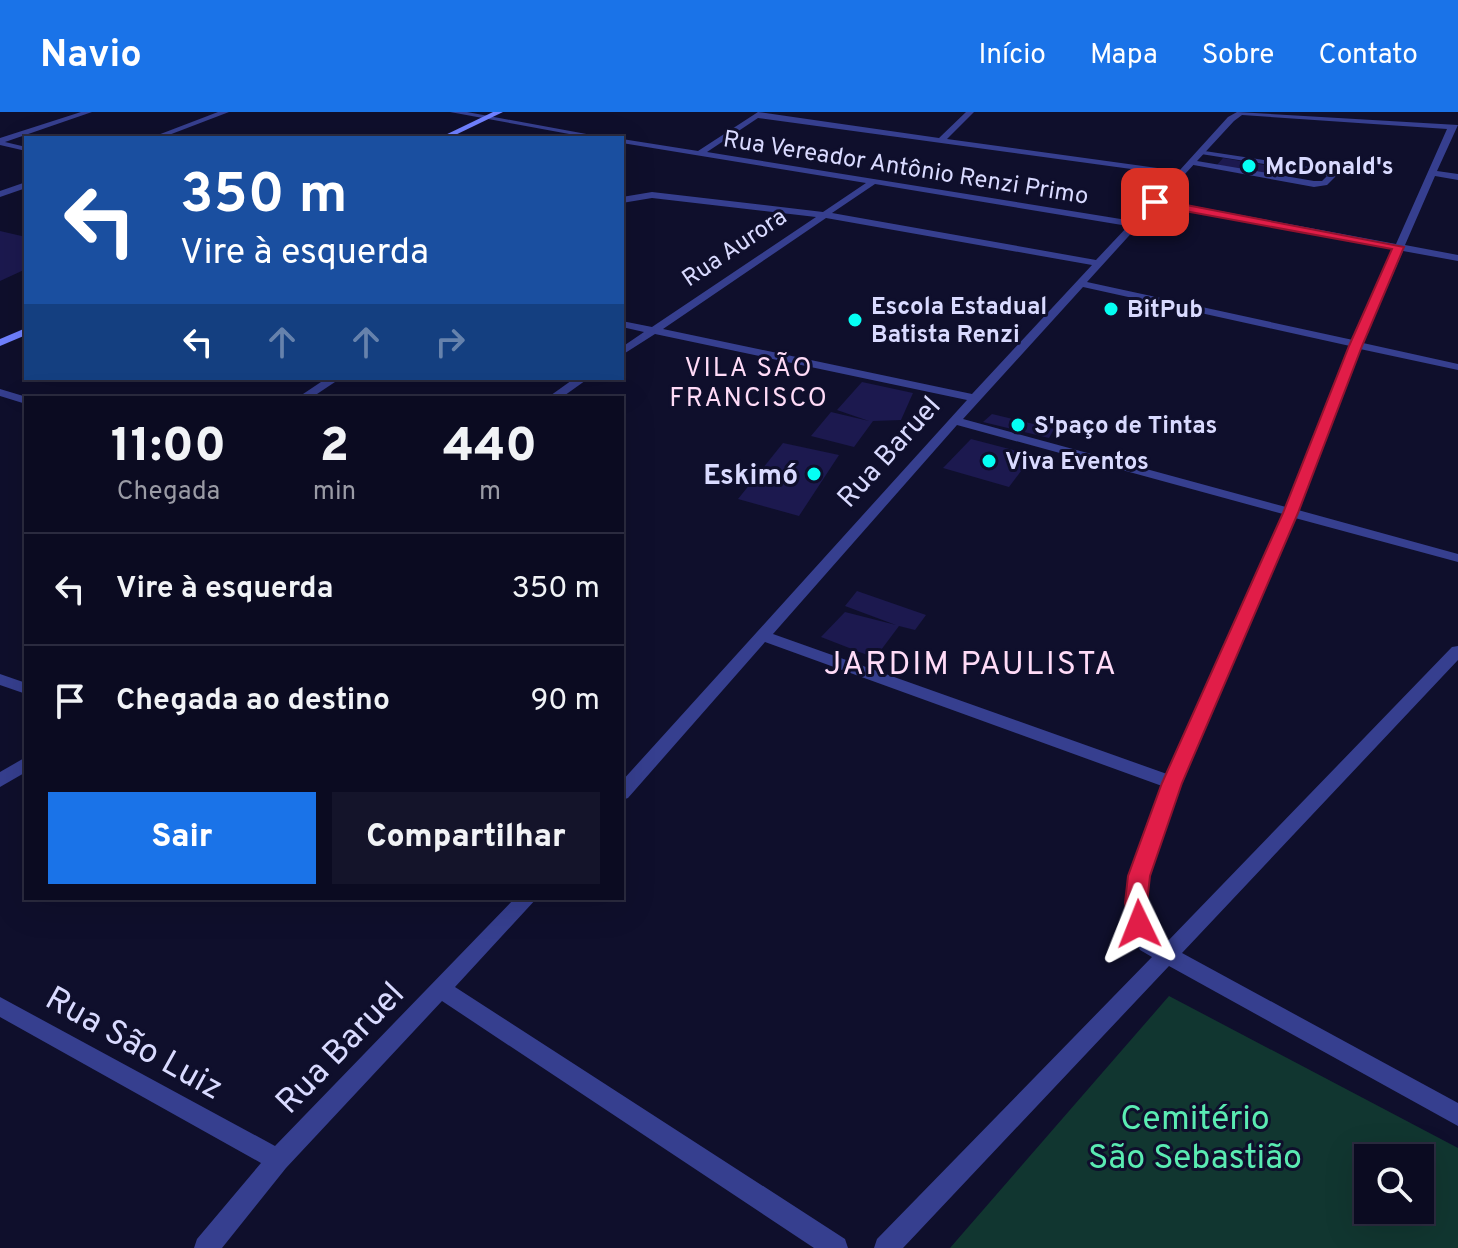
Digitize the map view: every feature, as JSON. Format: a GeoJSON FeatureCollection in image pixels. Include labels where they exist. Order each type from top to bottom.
{"type":"FeatureCollection","features":[{"type":"Feature","properties":{"kind":"main road"},"geometry":{"type":"LineString","coordinates":[[447,136],[499,112]]}},
{"type":"Feature","properties":{"kind":"main road"},"geometry":{"type":"LineString","coordinates":[[0,343],[24,332]]}},
{"type":"Feature","properties":{"kind":"street"},"geometry":{"type":"LineString","coordinates":[[0,142],[88,112]]}},
{"type":"Feature","properties":{"kind":"street"},"geometry":{"type":"LineString","coordinates":[[159,136],[225,112]]}},
{"type":"Feature","properties":{"kind":"street"},"geometry":{"type":"LineString","coordinates":[[454,112],[592,136]]}},
{"type":"Feature","properties":{"kind":"street"},"geometry":{"type":"LineString","coordinates":[[941,141],[970,112]]}},
{"type":"Feature","properties":{"kind":"street"},"geometry":{"type":"LineString","coordinates":[[1240,113],[1455,127],[1398,247],[1290,513],[1172,783],[1139,876],[1136,903],[1147,944],[1458,1115]]}},
{"type":"Feature","properties":{"kind":"street","name":"Rua Baruel"},"geometry":{"type":"LineString","coordinates":[[624,791],[1097,263],[1179,173],[1240,113]]}},
{"type":"Feature","properties":{"kind":"street"},"geometry":{"type":"LineString","coordinates":[[699,154],[760,114],[1179,173]]}},
{"type":"Feature","properties":{"kind":"street","name":"Rua Vereador Antônio Renzi Primo"},"geometry":{"type":"LineString","coordinates":[[624,141],[1135,224]]}},
{"type":"Feature","properties":{"kind":"street"},"geometry":{"type":"LineString","coordinates":[[0,142],[24,148]]}},
{"type":"Feature","properties":{"kind":"street"},"geometry":{"type":"LineString","coordinates":[[1191,162],[1314,184],[1324,183],[1332,176],[1323,171],[1201,152]]}},
{"type":"Feature","properties":{"kind":"street"},"geometry":{"type":"LineString","coordinates":[[1431,173],[1458,177]]}},
{"type":"Feature","properties":{"kind":"street","name":"Rua Aurora"},"geometry":{"type":"LineString","coordinates":[[624,351],[873,182]]}},
{"type":"Feature","properties":{"kind":"street"},"geometry":{"type":"LineString","coordinates":[[0,194],[24,186]]}},
{"type":"Feature","properties":{"kind":"street"},"geometry":{"type":"LineString","coordinates":[[624,200],[652,195],[826,215],[1097,263]]}},
{"type":"Feature","properties":{"kind":"street"},"geometry":{"type":"LineString","coordinates":[[1155,202],[1458,258]]}},
{"type":"Feature","properties":{"kind":"street"},"geometry":{"type":"LineString","coordinates":[[1080,283],[1458,367]]}},
{"type":"Feature","properties":{"kind":"street"},"geometry":{"type":"LineString","coordinates":[[624,324],[975,398]]}},
{"type":"Feature","properties":{"kind":"street"},"geometry":{"type":"LineString","coordinates":[[306,396],[332,380]]}},
{"type":"Feature","properties":{"kind":"street"},"geometry":{"type":"LineString","coordinates":[[556,396],[580,380]]}},
{"type":"Feature","properties":{"kind":"street"},"geometry":{"type":"LineString","coordinates":[[0,392],[24,399]]}},
{"type":"Feature","properties":{"kind":"street"},"geometry":{"type":"LineString","coordinates":[[955,421],[1458,558]]}},
{"type":"Feature","properties":{"kind":"street"},"geometry":{"type":"LineString","coordinates":[[763,636],[1172,783]]}},
{"type":"Feature","properties":{"kind":"street"},"geometry":{"type":"LineString","coordinates":[[886,1248],[1458,651]]}},
{"type":"Feature","properties":{"kind":"street"},"geometry":{"type":"LineString","coordinates":[[0,679],[24,688]]}},
{"type":"Feature","properties":{"kind":"street"},"geometry":{"type":"LineString","coordinates":[[0,781],[24,764]]}},
{"type":"Feature","properties":{"kind":"street","name":"Rua Baruel"},"geometry":{"type":"LineString","coordinates":[[206,1248],[278,1160],[441,989],[520,900]]}},
{"type":"Feature","properties":{"kind":"street"},"geometry":{"type":"LineString","coordinates":[[441,989],[836,1248]]}},
{"type":"Feature","properties":{"kind":"street","name":"Rua São Luiz"},"geometry":{"type":"LineString","coordinates":[[0,1006],[278,1160]]}},
{"type":"Feature","properties":{"kind":"green space","name":"Cemitério São Sebastião"},"geometry":{"type":"Polygon","coordinates":[[[1169,996],[1458,1148],[1458,1248],[950,1248],[1169,996]]]}},
{"type":"Feature","properties":{"kind":"building","name":"McDonald's"},"geometry":{"type":"Polygon","coordinates":[[[1223,158],[1282,168],[1276,176],[1217,165],[1223,158]]]}},
{"type":"Feature","properties":{"kind":"building"},"geometry":{"type":"Polygon","coordinates":[[[0,231],[24,237],[24,270],[0,281],[0,231]]]}},
{"type":"Feature","properties":{"kind":"building"},"geometry":{"type":"Polygon","coordinates":[[[862,382],[913,393],[901,420],[873,421],[854,447],[811,436],[831,412],[869,421],[837,410],[862,382]]]}},
{"type":"Feature","properties":{"kind":"building","name":"S'paço de Tintas"},"geometry":{"type":"Polygon","coordinates":[[[992,414],[1054,429],[1049,438],[983,422],[992,414]]]}},
{"type":"Feature","properties":{"kind":"building","name":"Viva Eventos"},"geometry":{"type":"Polygon","coordinates":[[[971,439],[1033,455],[1009,487],[943,468],[971,439]]]}},
{"type":"Feature","properties":{"kind":"building"},"geometry":{"type":"Polygon","coordinates":[[[783,443],[839,455],[799,516],[738,499],[783,443]]]}},
{"type":"Feature","properties":{"kind":"building"},"geometry":{"type":"Polygon","coordinates":[[[857,591],[926,615],[915,630],[899,626],[875,658],[821,637],[845,612],[896,625],[845,606],[857,591]]]}},
{"type":"Feature","properties":{"kind":"place","name":"McDonald's"},"geometry":{"type":"Point","coordinates":[1249,166]}},
{"type":"Feature","properties":{"kind":"place","name":"BitPub"},"geometry":{"type":"Point","coordinates":[1111,309]}},
{"type":"Feature","properties":{"kind":"place","name":"Escola Estadual Batista Renzi"},"geometry":{"type":"Point","coordinates":[855,320]}},
{"type":"Feature","properties":{"kind":"place","name":"S'paço de Tintas"},"geometry":{"type":"Point","coordinates":[1018,425]}},
{"type":"Feature","properties":{"kind":"place","name":"Viva Eventos"},"geometry":{"type":"Point","coordinates":[989,461]}},
{"type":"Feature","properties":{"kind":"place","name":"Eskimó"},"geometry":{"type":"Point","coordinates":[814,474]}},
{"type":"Feature","properties":{"kind":"district","name":"VILA SÃO FRANCISCO"},"geometry":{"type":"Point","coordinates":[749,382]}},
{"type":"Feature","properties":{"kind":"district","name":"JARDIM PAULISTA"},"geometry":{"type":"Point","coordinates":[971,663]}},
{"type":"Feature","properties":{"kind":"route"},"geometry":{"type":"LineString","coordinates":[[1139,924],[1136,903],[1139,876],[1172,783],[1290,513],[1398,247],[1155,202]]}}]}
